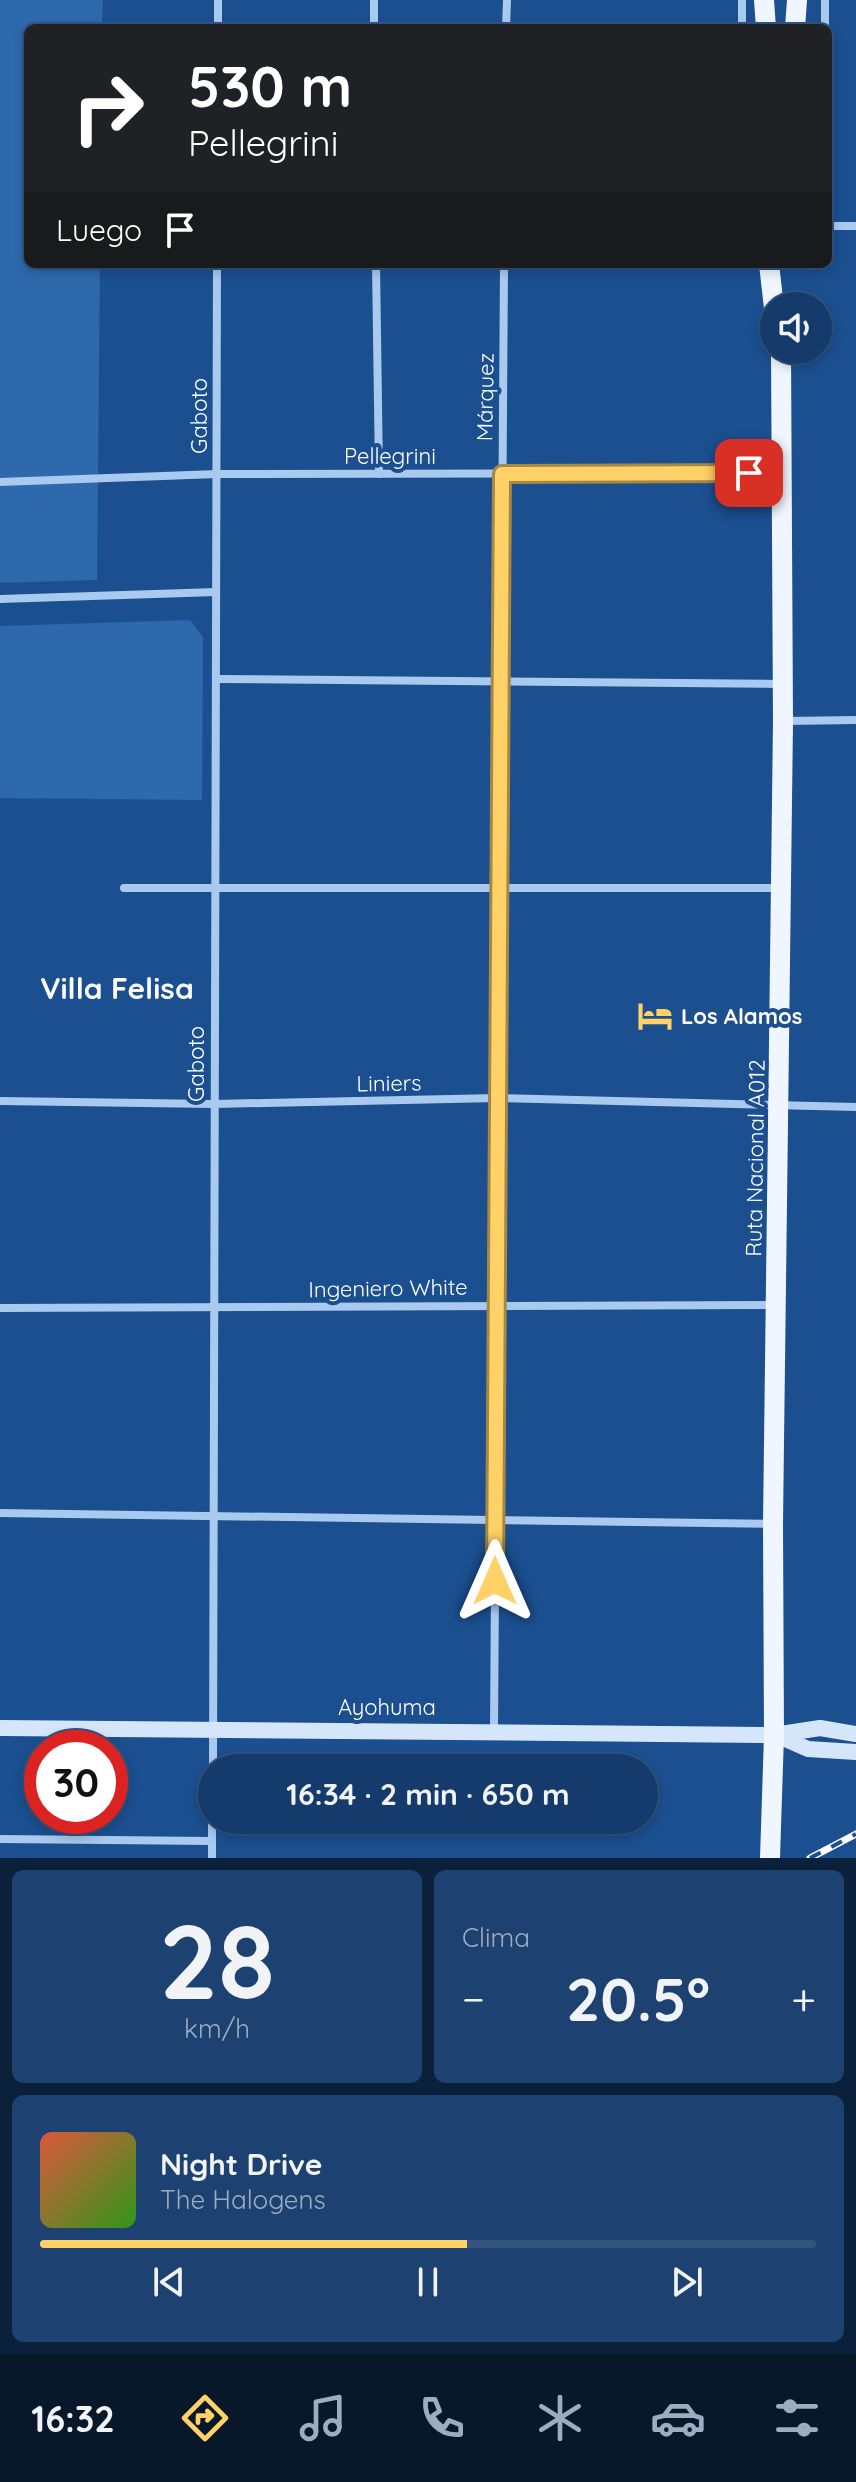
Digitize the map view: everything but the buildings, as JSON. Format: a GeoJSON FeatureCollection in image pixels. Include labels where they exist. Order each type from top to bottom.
{"type":"FeatureCollection","features":[{"type":"Feature","properties":{"kind":"main road"},"geometry":{"type":"LineString","coordinates":[[764,0],[766,24]]}},
{"type":"Feature","properties":{"kind":"main road"},"geometry":{"type":"LineString","coordinates":[[773,24],[775,0]]}},
{"type":"Feature","properties":{"kind":"main road"},"geometry":{"type":"LineString","coordinates":[[795,24],[797,0]]}},
{"type":"Feature","properties":{"kind":"main road"},"geometry":{"type":"LineString","coordinates":[[769,268],[772,292]]}},
{"type":"Feature","properties":{"kind":"main road"},"geometry":{"type":"LineString","coordinates":[[782,292],[783,268]]}},
{"type":"Feature","properties":{"kind":"main road","name":"Ruta Nacional A012"},"geometry":{"type":"LineString","coordinates":[[770,1858],[774,1735],[773,1524],[782,888],[780,364]]}},
{"type":"Feature","properties":{"kind":"street"},"geometry":{"type":"LineString","coordinates":[[218,0],[218,24]]}},
{"type":"Feature","properties":{"kind":"street"},"geometry":{"type":"LineString","coordinates":[[374,0],[374,24]]}},
{"type":"Feature","properties":{"kind":"street"},"geometry":{"type":"LineString","coordinates":[[506,24],[507,0]]}},
{"type":"Feature","properties":{"kind":"street"},"geometry":{"type":"LineString","coordinates":[[742,0],[742,24]]}},
{"type":"Feature","properties":{"kind":"street"},"geometry":{"type":"LineString","coordinates":[[825,0],[825,24]]}},
{"type":"Feature","properties":{"kind":"street"},"geometry":{"type":"LineString","coordinates":[[832,226],[856,226]]}},
{"type":"Feature","properties":{"kind":"street","name":"Gaboto"},"geometry":{"type":"LineString","coordinates":[[213,1754],[217,268]]}},
{"type":"Feature","properties":{"kind":"street"},"geometry":{"type":"LineString","coordinates":[[376,268],[379,474]]}},
{"type":"Feature","properties":{"kind":"street","name":"Márquez"},"geometry":{"type":"LineString","coordinates":[[494,1730],[504,268]]}},
{"type":"Feature","properties":{"kind":"street","name":"Pellegrini"},"geometry":{"type":"LineString","coordinates":[[0,482],[217,474],[780,473]]}},
{"type":"Feature","properties":{"kind":"street"},"geometry":{"type":"LineString","coordinates":[[0,599],[216,592]]}},
{"type":"Feature","properties":{"kind":"street"},"geometry":{"type":"LineString","coordinates":[[216,679],[783,684]]}},
{"type":"Feature","properties":{"kind":"street"},"geometry":{"type":"LineString","coordinates":[[783,721],[856,720]]}},
{"type":"Feature","properties":{"kind":"street"},"geometry":{"type":"LineString","coordinates":[[124,888],[782,888]]}},
{"type":"Feature","properties":{"kind":"street","name":"Liniers"},"geometry":{"type":"LineString","coordinates":[[0,1101],[214,1104],[497,1098],[856,1107]]}},
{"type":"Feature","properties":{"kind":"street","name":"Ingeniero White"},"geometry":{"type":"LineString","coordinates":[[0,1308],[777,1305]]}},
{"type":"Feature","properties":{"kind":"street"},"geometry":{"type":"LineString","coordinates":[[0,1513],[773,1524]]}},
{"type":"Feature","properties":{"kind":"street","name":"Ayohuma"},"geometry":{"type":"LineString","coordinates":[[0,1728],[494,1730],[774,1735]]}},
{"type":"Feature","properties":{"kind":"street"},"geometry":{"type":"LineString","coordinates":[[774,1735],[820,1728],[856,1734]]}},
{"type":"Feature","properties":{"kind":"street"},"geometry":{"type":"LineString","coordinates":[[774,1735],[808,1749],[856,1752]]}},
{"type":"Feature","properties":{"kind":"street"},"geometry":{"type":"LineString","coordinates":[[212,1834],[212,1858]]}},
{"type":"Feature","properties":{"kind":"street"},"geometry":{"type":"LineString","coordinates":[[0,1839],[212,1841]]}},
{"type":"Feature","properties":{"kind":"shaded area"},"geometry":{"type":"Polygon","coordinates":[[[0,0],[103,0],[102,24],[24,24],[24,268],[100,268],[97,580],[0,583],[0,0]]]}},
{"type":"Feature","properties":{"kind":"shaded area"},"geometry":{"type":"Polygon","coordinates":[[[190,620],[203,637],[202,800],[0,798],[0,626],[190,620]]]}},
{"type":"Feature","properties":{"kind":"railway"},"geometry":{"type":"LineString","coordinates":[[810,1858],[856,1834]]}},
{"type":"Feature","properties":{"kind":"place","name":"Los Alamos"},"geometry":{"type":"Point","coordinates":[655,1016]}},
{"type":"Feature","properties":{"kind":"district","name":"Villa Felisa"},"geometry":{"type":"Point","coordinates":[117,988]}},
{"type":"Feature","properties":{"kind":"route"},"geometry":{"type":"LineString","coordinates":[[495,1581],[502,474],[749,473]]}}]}
